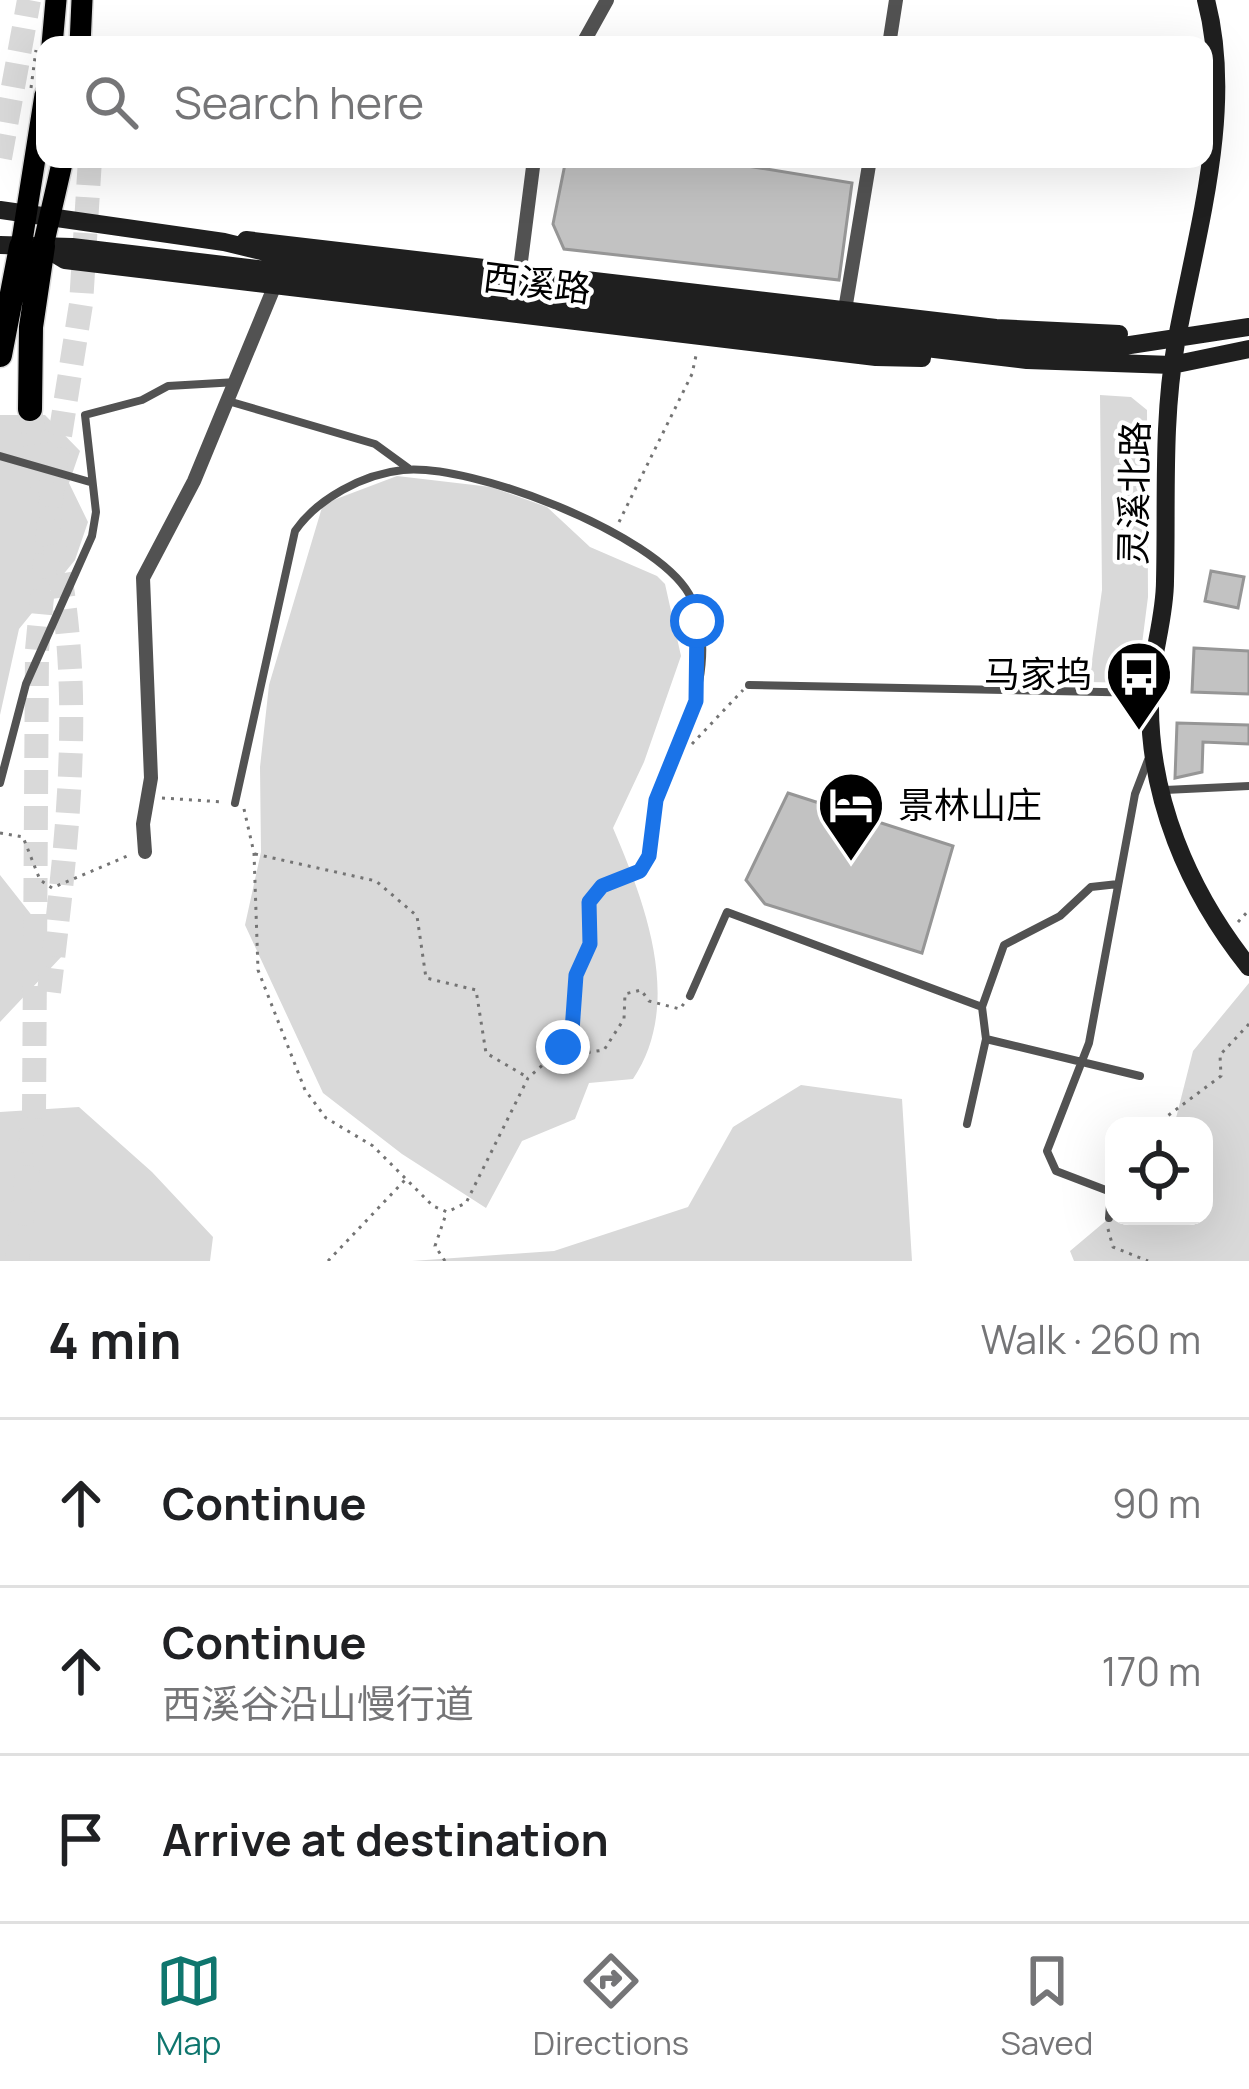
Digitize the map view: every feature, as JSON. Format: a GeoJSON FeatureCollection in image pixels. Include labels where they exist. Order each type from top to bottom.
{"type":"FeatureCollection","features":[{"type":"Feature","properties":{"kind":"highway"},"geometry":{"type":"LineString","coordinates":[[0,355],[21,246]]}},
{"type":"Feature","properties":{"kind":"highway"},"geometry":{"type":"LineString","coordinates":[[21,246],[31,327],[31,409]]}},
{"type":"Feature","properties":{"kind":"main road"},"geometry":{"type":"LineString","coordinates":[[53,36],[56,0]]}},
{"type":"Feature","properties":{"kind":"main road"},"geometry":{"type":"LineString","coordinates":[[80,36],[82,0]]}},
{"type":"Feature","properties":{"kind":"main road","name":"灵溪北路"},"geometry":{"type":"LineString","coordinates":[[1206,0],[1211,36]]}},
{"type":"Feature","properties":{"kind":"main road","name":"灵溪北路"},"geometry":{"type":"LineString","coordinates":[[1213,50],[1217,79],[1213,105]]}},
{"type":"Feature","properties":{"kind":"main road"},"geometry":{"type":"LineString","coordinates":[[21,246],[36,149]]}},
{"type":"Feature","properties":{"kind":"main road"},"geometry":{"type":"LineString","coordinates":[[21,246],[50,219],[61,168]]}},
{"type":"Feature","properties":{"kind":"main road","name":"灵溪北路"},"geometry":{"type":"LineString","coordinates":[[1203,168],[1172,365],[1165,608],[1150,693],[1151,752],[1176,843],[1225,935],[1249,967]]}},
{"type":"Feature","properties":{"kind":"main road","name":"西溪路"},"geometry":{"type":"LineString","coordinates":[[0,214],[224,242],[346,264],[1005,344],[1117,347],[1249,327]]}},
{"type":"Feature","properties":{"kind":"main road","name":"西溪路"},"geometry":{"type":"LineString","coordinates":[[224,242],[270,239],[845,310],[1056,333],[1147,333],[1177,341]]}},
{"type":"Feature","properties":{"kind":"main road","name":"西溪路"},"geometry":{"type":"LineString","coordinates":[[21,246],[65,260],[876,357],[1172,365],[1249,349]]}},
{"type":"Feature","properties":{"kind":"main road","name":"西溪路"},"geometry":{"type":"LineString","coordinates":[[21,246],[1028,360]]}},
{"type":"Feature","properties":{"kind":"street"},"geometry":{"type":"LineString","coordinates":[[587,36],[607,0]]}},
{"type":"Feature","properties":{"kind":"street"},"geometry":{"type":"LineString","coordinates":[[890,36],[896,0]]}},
{"type":"Feature","properties":{"kind":"street"},"geometry":{"type":"LineString","coordinates":[[520,269],[533,168]]}},
{"type":"Feature","properties":{"kind":"street"},"geometry":{"type":"LineString","coordinates":[[845,310],[869,168]]}},
{"type":"Feature","properties":{"kind":"street"},"geometry":{"type":"LineString","coordinates":[[145,852],[143,824],[149,803],[143,578],[238,382],[275,285]]}},
{"type":"Feature","properties":{"kind":"lane"},"geometry":{"type":"LineString","coordinates":[[0,783],[26,684],[92,536],[96,512],[86,415],[167,386],[238,382]]}},
{"type":"Feature","properties":{"kind":"lane"},"geometry":{"type":"LineString","coordinates":[[228,401],[375,444],[409,469],[515,489],[614,535],[670,572],[689,594],[697,621],[696,701],[667,779]]}},
{"type":"Feature","properties":{"kind":"lane"},"geometry":{"type":"LineString","coordinates":[[0,456],[90,482]]}},
{"type":"Feature","properties":{"kind":"lane"},"geometry":{"type":"LineString","coordinates":[[236,803],[295,531],[315,506],[409,469]]}},
{"type":"Feature","properties":{"kind":"lane"},"geometry":{"type":"LineString","coordinates":[[749,685],[1150,693]]}},
{"type":"Feature","properties":{"kind":"lane"},"geometry":{"type":"LineString","coordinates":[[1105,1190],[1056,1171],[1047,1151],[1089,1043],[1135,794],[1151,752]]}},
{"type":"Feature","properties":{"kind":"lane"},"geometry":{"type":"LineString","coordinates":[[1158,791],[1249,786]]}},
{"type":"Feature","properties":{"kind":"lane"},"geometry":{"type":"LineString","coordinates":[[967,1124],[986,1039],[982,1007],[1004,945],[1060,916],[1091,886],[1118,884]]}},
{"type":"Feature","properties":{"kind":"lane"},"geometry":{"type":"LineString","coordinates":[[690,996],[727,912],[982,1007]]}},
{"type":"Feature","properties":{"kind":"lane"},"geometry":{"type":"LineString","coordinates":[[986,1039],[1140,1076]]}},
{"type":"Feature","properties":{"kind":"path"},"geometry":{"type":"LineString","coordinates":[[614,535],[657,436],[692,374],[701,336]]}},
{"type":"Feature","properties":{"kind":"path"},"geometry":{"type":"LineString","coordinates":[[685,752],[726,703],[749,685]]}},
{"type":"Feature","properties":{"kind":"path"},"geometry":{"type":"LineString","coordinates":[[149,803],[173,797],[236,803],[250,821],[258,970],[297,1074],[326,1118],[373,1146],[433,1207],[447,1212],[466,1203],[528,1078],[563,1047],[572,1031],[576,975],[590,944],[589,902],[602,886],[640,871],[649,856],[656,800],[667,779]]}},
{"type":"Feature","properties":{"kind":"path"},"geometry":{"type":"LineString","coordinates":[[0,833],[23,837],[37,874],[52,888],[115,857],[145,852]]}},
{"type":"Feature","properties":{"kind":"path"},"geometry":{"type":"LineString","coordinates":[[254,854],[376,881],[418,916],[426,978],[476,990],[486,1053],[528,1078]]}},
{"type":"Feature","properties":{"kind":"path"},"geometry":{"type":"LineString","coordinates":[[1225,935],[1249,910]]}},
{"type":"Feature","properties":{"kind":"path"},"geometry":{"type":"LineString","coordinates":[[572,1031],[583,1053],[604,1050],[624,1019],[625,994],[640,990],[649,1001],[680,1009],[690,996]]}},
{"type":"Feature","properties":{"kind":"path"},"geometry":{"type":"LineString","coordinates":[[1166,1117],[1221,1076],[1220,1055],[1249,1024]]}},
{"type":"Feature","properties":{"kind":"path"},"geometry":{"type":"LineString","coordinates":[[328,1261],[406,1179]]}},
{"type":"Feature","properties":{"kind":"path"},"geometry":{"type":"LineString","coordinates":[[445,1261],[435,1246],[447,1212]]}},
{"type":"Feature","properties":{"kind":"path"},"geometry":{"type":"LineString","coordinates":[[1110,1225],[1112,1247],[1148,1261]]}},
{"type":"Feature","properties":{"kind":"shaded area"},"geometry":{"type":"Polygon","coordinates":[[[1100,395],[1131,397],[1147,410],[1148,597],[1137,683],[1089,682],[1102,590],[1100,395]]]}},
{"type":"Feature","properties":{"kind":"shaded area"},"geometry":{"type":"Polygon","coordinates":[[[0,415],[45,415],[80,451],[69,483],[88,522],[75,560],[19,629],[0,715],[0,415]]]}},
{"type":"Feature","properties":{"kind":"shaded area"},"geometry":{"type":"Polygon","coordinates":[[[397,476],[491,487],[547,507],[590,547],[657,576],[665,584],[681,656],[644,762],[613,828],[637,888],[654,953],[656,1018],[648,1049],[633,1079],[589,1083],[575,1119],[522,1141],[486,1208],[402,1154],[323,1093],[245,925],[261,852],[260,767],[269,685],[323,504],[397,476]]]}},
{"type":"Feature","properties":{"kind":"shaded area"},"geometry":{"type":"Polygon","coordinates":[[[0,875],[63,955],[0,1022],[0,875]]]}},
{"type":"Feature","properties":{"kind":"shaded area"},"geometry":{"type":"Polygon","coordinates":[[[1249,983],[1249,1261],[1074,1261],[1070,1251],[1105,1222],[1213,1225],[1213,1117],[1176,1117],[1193,1051],[1249,983]]]}},
{"type":"Feature","properties":{"kind":"shaded area"},"geometry":{"type":"Polygon","coordinates":[[[801,1085],[902,1099],[912,1261],[412,1261],[554,1251],[688,1207],[733,1127],[801,1085]]]}},
{"type":"Feature","properties":{"kind":"shaded area"},"geometry":{"type":"Polygon","coordinates":[[[79,1107],[152,1172],[213,1237],[210,1261],[0,1261],[0,1112],[79,1107]]]}},
{"type":"Feature","properties":{"kind":"building"},"geometry":{"type":"Polygon","coordinates":[[[564,168],[760,168],[852,183],[839,280],[564,249],[553,224],[564,168]]]}},
{"type":"Feature","properties":{"kind":"building"},"geometry":{"type":"Polygon","coordinates":[[[1211,571],[1244,577],[1238,608],[1205,601],[1211,571]]]}},
{"type":"Feature","properties":{"kind":"building"},"geometry":{"type":"Polygon","coordinates":[[[1194,648],[1249,651],[1249,694],[1192,692],[1194,648]]]}},
{"type":"Feature","properties":{"kind":"building"},"geometry":{"type":"Polygon","coordinates":[[[1177,723],[1249,725],[1249,744],[1203,742],[1202,772],[1175,778],[1177,723]]]}},
{"type":"Feature","properties":{"kind":"building","name":"景林山庄"},"geometry":{"type":"Polygon","coordinates":[[[788,793],[953,846],[922,953],[765,904],[746,880],[788,793]]]}},
{"type":"Feature","properties":{"kind":"tunnel"},"geometry":{"type":"LineString","coordinates":[[0,158],[29,0]]}},
{"type":"Feature","properties":{"kind":"tunnel"},"geometry":{"type":"LineString","coordinates":[[17,1261],[34,1114],[37,650],[53,480],[81,304],[89,168]]}},
{"type":"Feature","properties":{"kind":"tunnel"},"geometry":{"type":"LineString","coordinates":[[30,409],[43,492]]}},
{"type":"Feature","properties":{"kind":"tunnel"},"geometry":{"type":"LineString","coordinates":[[49,992],[67,824],[71,712],[64,600],[54,544]]}},
{"type":"Feature","properties":{"kind":"place","name":"马家坞"},"geometry":{"type":"Point","coordinates":[1139,733]}},
{"type":"Feature","properties":{"kind":"place","name":"景林山庄"},"geometry":{"type":"Point","coordinates":[851,864]}},
{"type":"Feature","properties":{"kind":"route"},"geometry":{"type":"LineString","coordinates":[[563,1047],[572,1031],[576,975],[590,944],[589,902],[602,886],[640,871],[649,856],[656,800],[696,701],[700,672],[697,621]]}}]}
